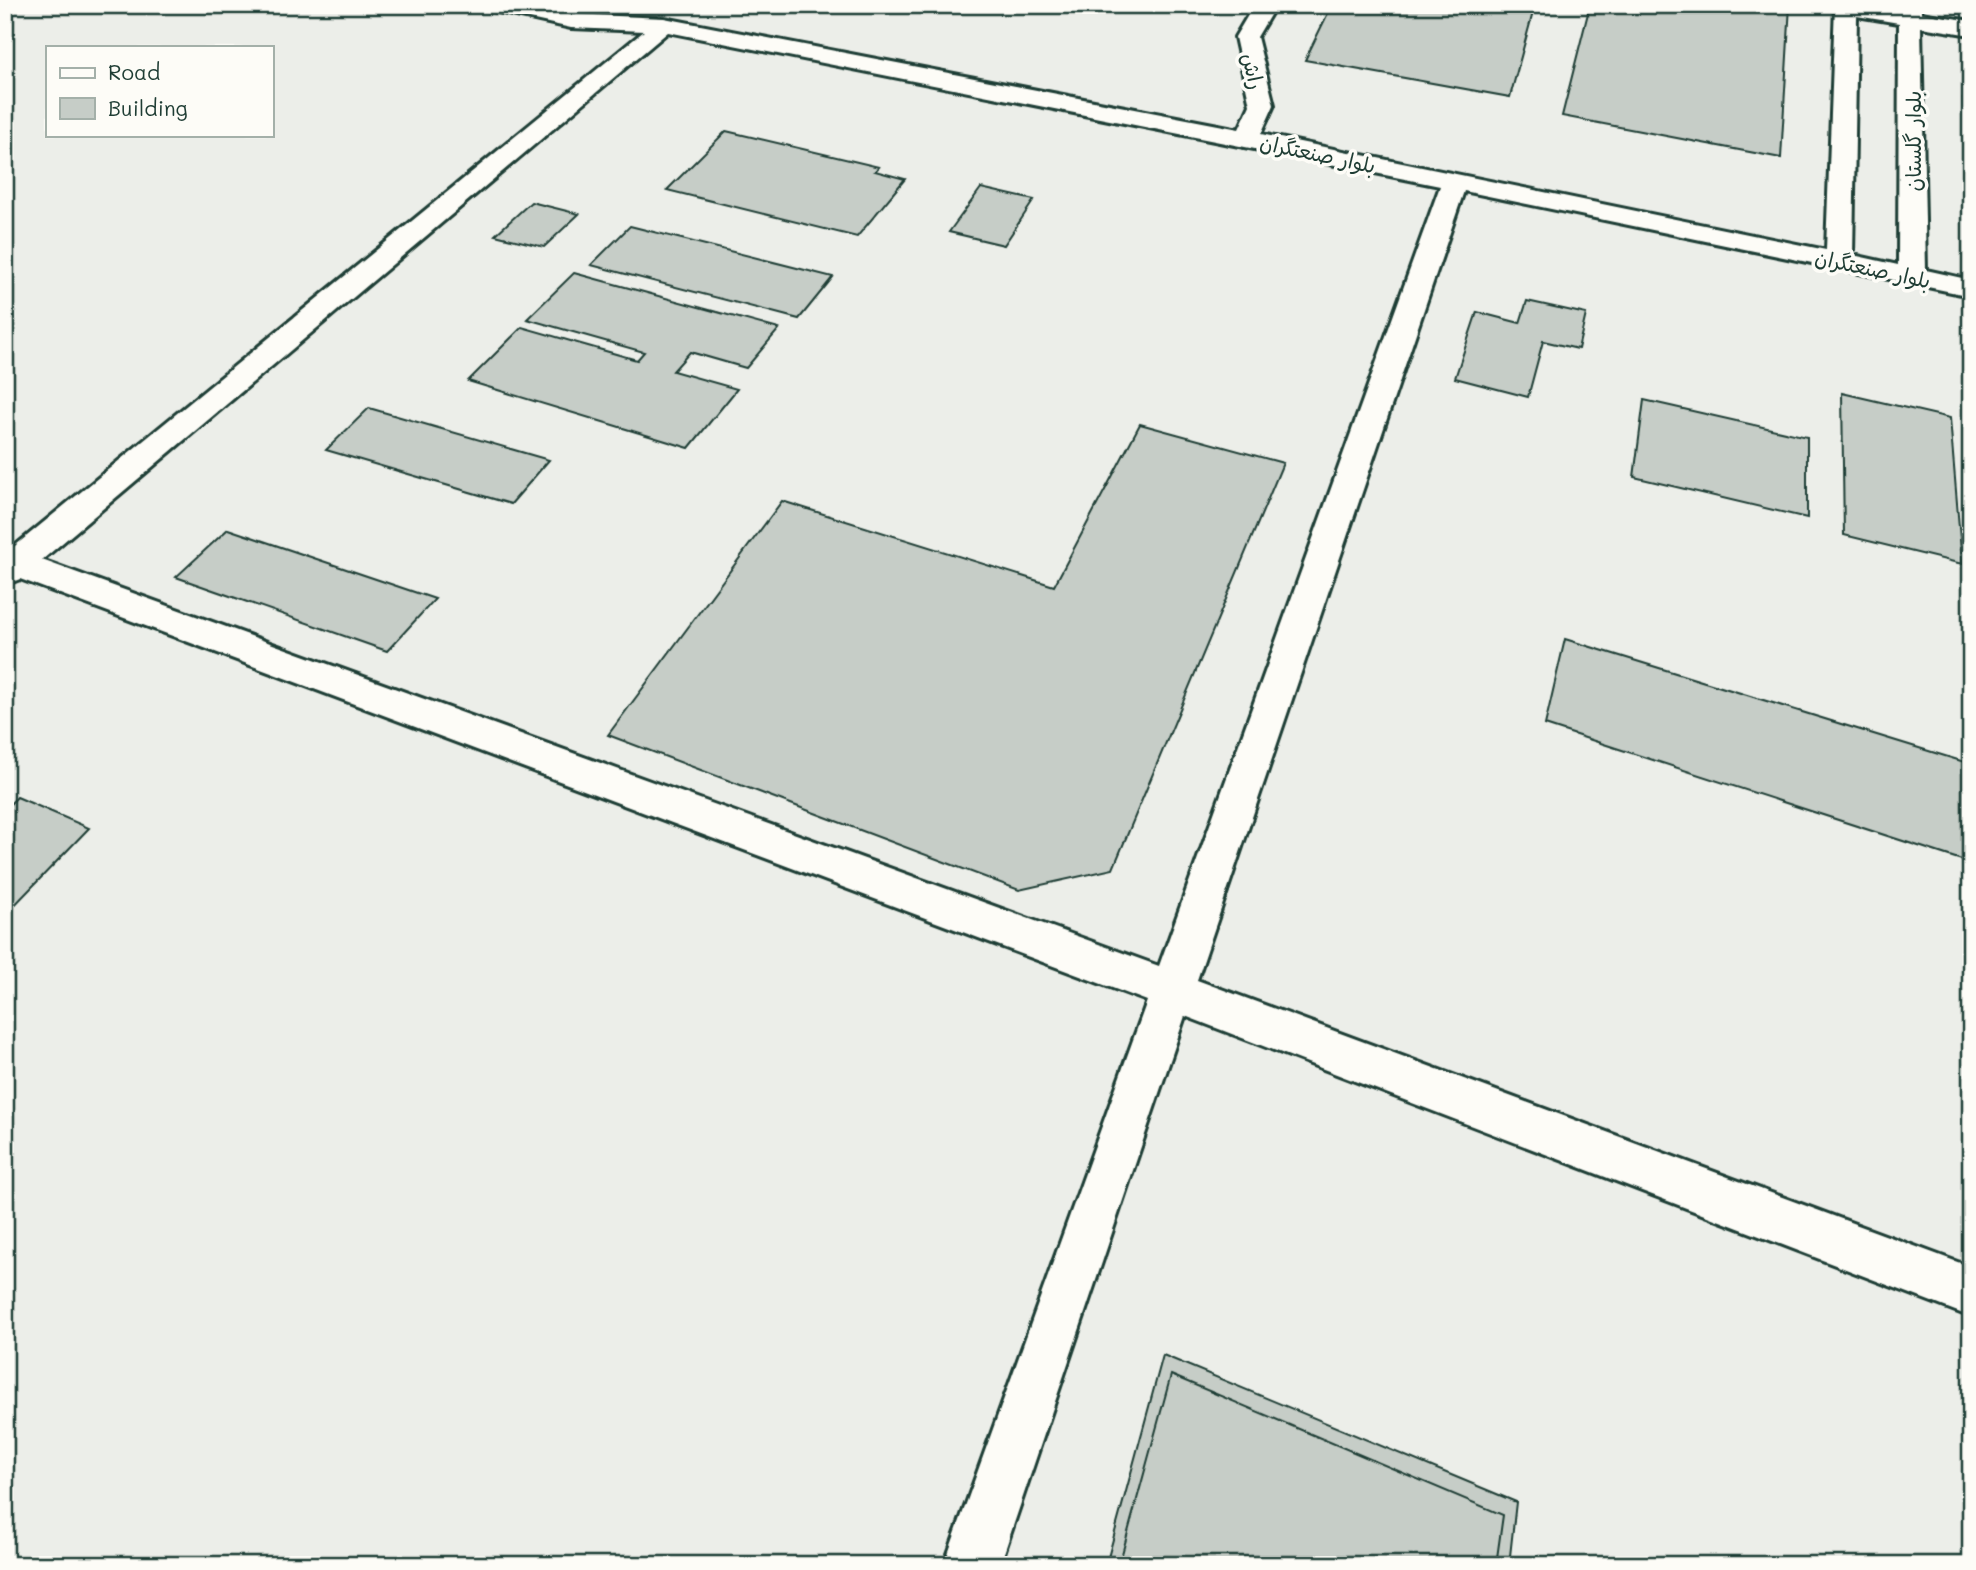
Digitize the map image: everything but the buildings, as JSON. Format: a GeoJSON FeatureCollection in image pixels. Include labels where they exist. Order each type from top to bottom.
{"type":"FeatureCollection","features":[{"type":"Feature","properties":{"kind":"street","name":"بلوار صنعتگران"},"geometry":{"type":"LineString","coordinates":[[496,5],[571,21],[664,24],[1247,138],[1971,288]]}},
{"type":"Feature","properties":{"kind":"street","name":"بلوار صنعتگران"},"geometry":{"type":"LineString","coordinates":[[617,5],[664,24]]}},
{"type":"Feature","properties":{"kind":"street","name":"راش"},"geometry":{"type":"LineString","coordinates":[[1247,138],[1262,105],[1246,37],[1265,5]]}},
{"type":"Feature","properties":{"kind":"street"},"geometry":{"type":"LineString","coordinates":[[1839,260],[1846,7],[1911,11],[1971,28]]}},
{"type":"Feature","properties":{"kind":"street","name":"بلوار گلستان"},"geometry":{"type":"LineString","coordinates":[[1911,11],[1912,276]]}},
{"type":"Feature","properties":{"kind":"street"},"geometry":{"type":"LineString","coordinates":[[11,568],[664,24]]}},
{"type":"Feature","properties":{"kind":"street"},"geometry":{"type":"LineString","coordinates":[[972,1565],[1170,990],[1454,181]]}},
{"type":"Feature","properties":{"kind":"street"},"geometry":{"type":"LineString","coordinates":[[11,568],[1170,990],[1971,1292]]}},
{"type":"Feature","properties":{"kind":"shaded area"},"geometry":{"type":"Polygon","coordinates":[[[5,5],[1971,5],[1971,1565],[5,1565],[5,5]]]}}]}
